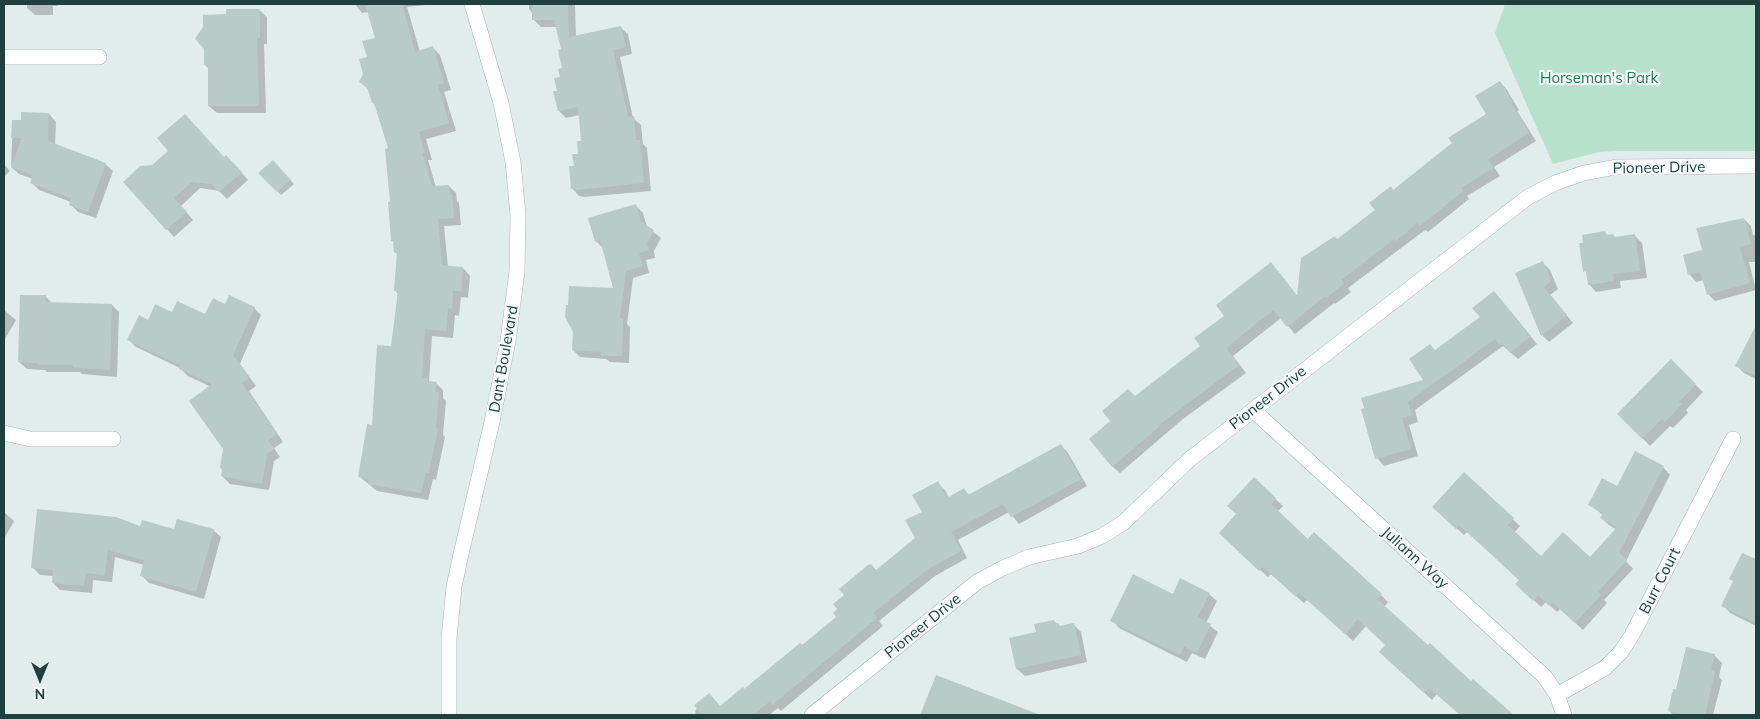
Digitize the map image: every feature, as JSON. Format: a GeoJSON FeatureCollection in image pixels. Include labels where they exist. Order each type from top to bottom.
{"type":"FeatureCollection","features":[{"type":"Feature","properties":{"kind":"street","name":"Dant Boulevard"},"geometry":{"type":"LineString","coordinates":[[449,715],[449,638],[454,588],[508,341],[517,270],[518,215],[513,162],[500,103],[472,4]]}},
{"type":"Feature","properties":{"kind":"street"},"geometry":{"type":"LineString","coordinates":[[4,57],[99,57]]}},
{"type":"Feature","properties":{"kind":"street","name":"Pioneer Drive"},"geometry":{"type":"LineString","coordinates":[[812,715],[977,582],[1029,557],[1078,546],[1102,536],[1123,523],[1174,473],[1528,197],[1555,183],[1584,172],[1616,167],[1756,166]]}},
{"type":"Feature","properties":{"kind":"street","name":"Juliann Way"},"geometry":{"type":"LineString","coordinates":[[1253,410],[1545,677],[1557,695],[1564,715]]}},
{"type":"Feature","properties":{"kind":"street"},"geometry":{"type":"LineString","coordinates":[[4,433],[30,439],[113,440]]}},
{"type":"Feature","properties":{"kind":"street","name":"Burr Court"},"geometry":{"type":"LineString","coordinates":[[1557,695],[1605,668],[1621,652],[1632,636],[1733,439]]}},
{"type":"Feature","properties":{"kind":"green space","name":"Horseman's Park"},"geometry":{"type":"Polygon","coordinates":[[[1505,4],[1756,4],[1756,151],[1599,152],[1553,164],[1495,33],[1505,4]]]}},
{"type":"Feature","properties":{"kind":"building"},"geometry":{"type":"Polygon","coordinates":[[[365,4],[402,4],[415,52],[433,46],[444,83],[438,85],[449,123],[419,132],[425,153],[422,153],[432,186],[449,185],[450,195],[452,194],[454,218],[438,219],[442,265],[463,267],[461,291],[453,291],[452,309],[448,308],[446,331],[425,329],[422,378],[428,378],[428,381],[437,382],[435,392],[439,392],[436,428],[438,428],[429,473],[426,473],[421,493],[368,484],[369,479],[358,477],[367,424],[372,425],[377,345],[391,346],[398,291],[394,291],[397,252],[394,253],[393,241],[391,241],[388,202],[390,202],[385,149],[388,148],[367,87],[359,82],[363,74],[359,59],[367,57],[362,41],[375,38],[365,4]]]}},
{"type":"Feature","properties":{"kind":"building"},"geometry":{"type":"Polygon","coordinates":[[[532,4],[568,4],[569,37],[621,26],[626,47],[613,50],[628,117],[634,116],[636,140],[640,140],[644,183],[571,189],[569,166],[574,166],[572,154],[578,154],[577,141],[581,141],[578,107],[558,111],[553,91],[557,91],[554,78],[560,77],[558,69],[562,68],[558,50],[561,49],[554,20],[532,20],[532,4]]]}},
{"type":"Feature","properties":{"kind":"building"},"geometry":{"type":"Polygon","coordinates":[[[226,9],[260,9],[260,38],[257,38],[259,106],[208,106],[208,65],[204,65],[204,49],[195,39],[203,27],[203,15],[226,14],[226,9]]]}},
{"type":"Feature","properties":{"kind":"building"},"geometry":{"type":"Polygon","coordinates":[[[1500,81],[1529,133],[1488,159],[1493,168],[1461,188],[1463,191],[1420,226],[1417,223],[1396,241],[1394,239],[1341,280],[1344,284],[1326,298],[1325,296],[1287,327],[1273,310],[1226,348],[1239,365],[1159,425],[1112,467],[1089,439],[1110,421],[1102,411],[1128,389],[1135,396],[1200,346],[1194,338],[1224,316],[1216,305],[1271,262],[1297,296],[1301,258],[1335,236],[1337,239],[1375,210],[1369,203],[1391,186],[1393,190],[1452,143],[1448,138],[1486,114],[1475,96],[1500,81]]]}},
{"type":"Feature","properties":{"kind":"building"},"geometry":{"type":"Polygon","coordinates":[[[21,112],[49,113],[48,141],[106,163],[88,212],[69,205],[71,198],[30,183],[33,175],[11,167],[22,138],[11,138],[12,120],[21,120],[21,112]]]}},
{"type":"Feature","properties":{"kind":"building"},"geometry":{"type":"Polygon","coordinates":[[[185,114],[224,157],[226,155],[242,172],[219,192],[211,184],[192,182],[174,198],[187,212],[166,230],[123,182],[140,166],[152,165],[168,151],[157,138],[185,114]]]}},
{"type":"Feature","properties":{"kind":"building"},"geometry":{"type":"Polygon","coordinates":[[[273,160],[291,180],[277,192],[258,173],[273,160]]]}},
{"type":"Feature","properties":{"kind":"building"},"geometry":{"type":"Polygon","coordinates":[[[636,204],[641,222],[654,230],[647,243],[649,250],[639,253],[643,266],[626,271],[620,318],[623,319],[622,356],[601,356],[601,352],[572,350],[573,332],[565,317],[569,286],[613,288],[600,240],[595,242],[588,218],[636,204]]]}},
{"type":"Feature","properties":{"kind":"building"},"geometry":{"type":"Polygon","coordinates":[[[1744,218],[1751,244],[1740,247],[1750,283],[1707,295],[1700,272],[1688,275],[1683,255],[1702,250],[1696,228],[1744,218]]]}},
{"type":"Feature","properties":{"kind":"building"},"geometry":{"type":"Polygon","coordinates":[[[1605,231],[1606,235],[1613,234],[1614,237],[1635,234],[1640,271],[1613,274],[1614,281],[1588,285],[1586,271],[1583,272],[1579,243],[1583,243],[1582,235],[1605,231]]]}},
{"type":"Feature","properties":{"kind":"building"},"geometry":{"type":"Polygon","coordinates":[[[1543,261],[1551,281],[1544,287],[1567,315],[1541,336],[1515,273],[1543,261]]]}},
{"type":"Feature","properties":{"kind":"building"},"geometry":{"type":"Polygon","coordinates":[[[1494,291],[1531,336],[1510,353],[1502,343],[1500,345],[1495,339],[1408,402],[1412,415],[1402,418],[1411,449],[1375,459],[1361,409],[1364,408],[1361,398],[1423,380],[1409,359],[1430,344],[1435,350],[1480,317],[1472,308],[1494,291]]]}},
{"type":"Feature","properties":{"kind":"building"},"geometry":{"type":"Polygon","coordinates":[[[20,295],[46,295],[46,302],[112,304],[110,370],[73,367],[73,365],[38,365],[38,363],[18,362],[20,295]]]}},
{"type":"Feature","properties":{"kind":"building"},"geometry":{"type":"Polygon","coordinates":[[[229,295],[255,307],[233,355],[249,378],[242,383],[277,434],[268,441],[274,449],[267,454],[262,484],[221,476],[222,470],[220,467],[223,449],[189,401],[212,384],[179,369],[180,365],[127,340],[139,315],[148,320],[155,304],[172,312],[177,301],[205,314],[213,298],[225,304],[229,295]]]}},
{"type":"Feature","properties":{"kind":"building"},"geometry":{"type":"Polygon","coordinates":[[[1756,325],[1756,376],[1735,366],[1756,325]]]}},
{"type":"Feature","properties":{"kind":"building"},"geometry":{"type":"Polygon","coordinates":[[[1671,359],[1696,384],[1679,402],[1682,404],[1665,422],[1662,419],[1642,439],[1617,414],[1671,359]]]}},
{"type":"Feature","properties":{"kind":"building"},"geometry":{"type":"Polygon","coordinates":[[[1061,444],[1081,479],[1011,517],[1003,504],[951,532],[961,551],[928,569],[873,613],[877,618],[773,704],[770,701],[753,715],[702,715],[694,705],[709,693],[720,706],[800,643],[802,645],[836,617],[833,613],[837,609],[833,604],[844,595],[839,589],[868,565],[871,564],[876,570],[915,538],[905,520],[922,512],[912,495],[938,481],[947,498],[964,488],[968,495],[1061,444]]]}},
{"type":"Feature","properties":{"kind":"building"},"geometry":{"type":"Polygon","coordinates":[[[1635,451],[1664,466],[1619,553],[1627,560],[1598,592],[1601,595],[1575,623],[1552,602],[1549,606],[1538,595],[1533,601],[1515,584],[1519,580],[1459,525],[1456,529],[1432,507],[1464,472],[1514,518],[1508,525],[1541,556],[1563,532],[1590,557],[1617,527],[1600,518],[1603,513],[1588,505],[1602,478],[1617,486],[1635,451]]]}},
{"type":"Feature","properties":{"kind":"building"},"geometry":{"type":"Polygon","coordinates":[[[1254,477],[1276,498],[1271,504],[1308,539],[1314,532],[1382,594],[1377,599],[1428,645],[1430,643],[1471,681],[1473,679],[1514,715],[1460,715],[1429,688],[1424,693],[1379,652],[1385,645],[1358,619],[1345,634],[1299,593],[1296,597],[1263,567],[1259,571],[1219,533],[1236,514],[1227,506],[1254,477]]]}},
{"type":"Feature","properties":{"kind":"building"},"geometry":{"type":"Polygon","coordinates":[[[37,509],[116,517],[140,526],[142,520],[174,529],[177,519],[214,529],[196,592],[140,576],[144,560],[108,550],[105,575],[86,573],[84,586],[52,583],[53,570],[31,568],[37,509]]]}},
{"type":"Feature","properties":{"kind":"building"},"geometry":{"type":"Polygon","coordinates":[[[1742,553],[1756,559],[1756,623],[1721,606],[1733,581],[1729,579],[1742,553]]]}},
{"type":"Feature","properties":{"kind":"building"},"geometry":{"type":"Polygon","coordinates":[[[1133,574],[1173,594],[1180,578],[1210,593],[1198,617],[1211,624],[1197,653],[1184,646],[1180,655],[1110,621],[1133,574]]]}},
{"type":"Feature","properties":{"kind":"building"},"geometry":{"type":"Polygon","coordinates":[[[1054,620],[1055,624],[1059,623],[1059,626],[1074,623],[1081,655],[1016,669],[1009,638],[1036,632],[1034,624],[1054,620]]]}},
{"type":"Feature","properties":{"kind":"building"},"geometry":{"type":"Polygon","coordinates":[[[1686,647],[1715,654],[1711,670],[1715,671],[1705,715],[1685,715],[1668,711],[1673,689],[1676,689],[1686,647]]]}},
{"type":"Feature","properties":{"kind":"building"},"geometry":{"type":"Polygon","coordinates":[[[936,675],[1038,714],[1038,715],[920,715],[936,675]]]}}]}
